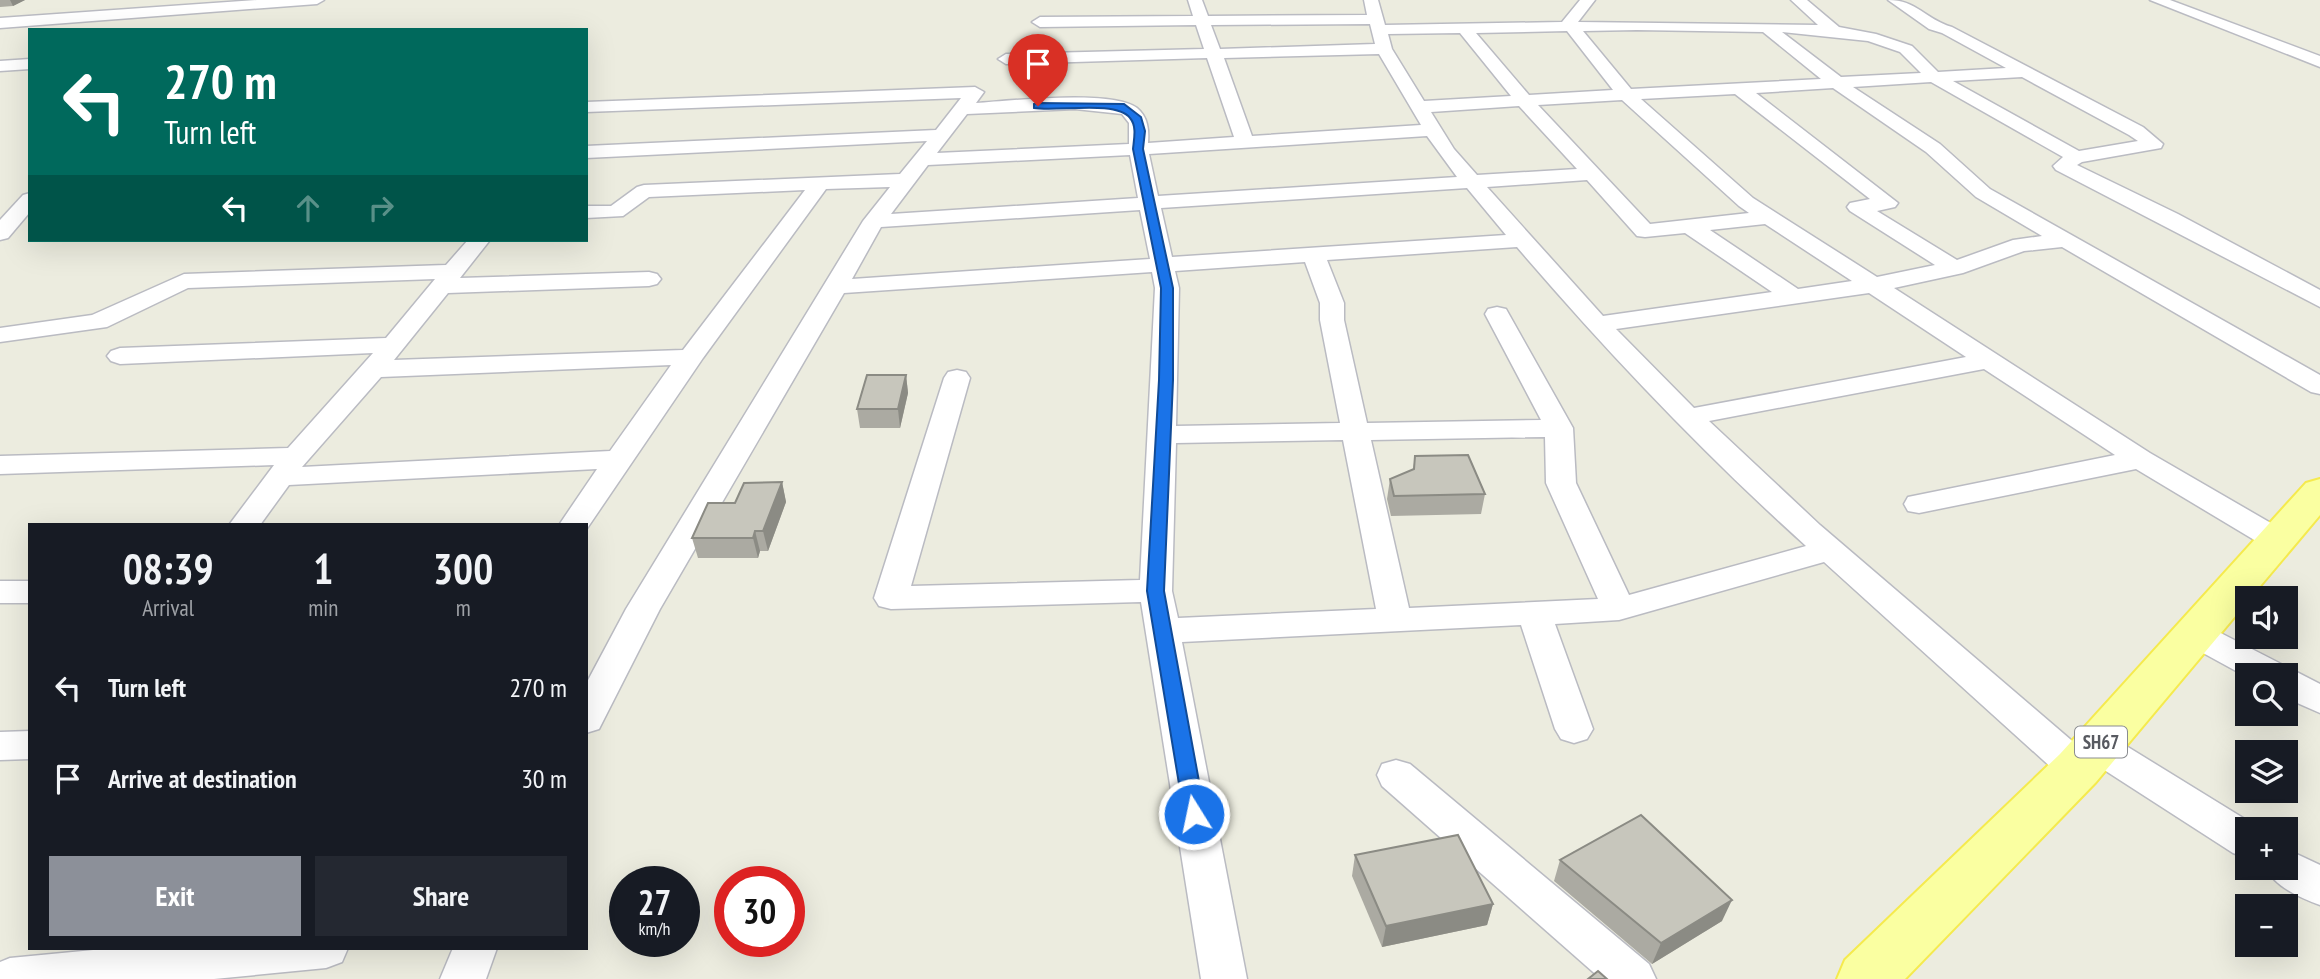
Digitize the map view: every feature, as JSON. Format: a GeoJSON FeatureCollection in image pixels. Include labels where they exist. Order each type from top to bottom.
{"type":"FeatureCollection","features":[{"type":"Feature","properties":{"kind":"main road","name":"SH67"},"geometry":{"type":"LineString","coordinates":[[1866,979],[2088,757],[2320,491]]}},
{"type":"Feature","properties":{"kind":"street"},"geometry":{"type":"LineString","coordinates":[[0,23],[317,0]]}},
{"type":"Feature","properties":{"kind":"street"},"geometry":{"type":"LineString","coordinates":[[1057,0],[1016,54],[1002,63],[1325,50],[1378,25]]}},
{"type":"Feature","properties":{"kind":"street"},"geometry":{"type":"LineString","coordinates":[[1195,0],[1245,142]]}},
{"type":"Feature","properties":{"kind":"street"},"geometry":{"type":"LineString","coordinates":[[1588,0],[1569,23],[1572,27],[1626,95],[1746,202],[2140,458],[2277,540]]}},
{"type":"Feature","properties":{"kind":"street"},"geometry":{"type":"LineString","coordinates":[[1798,0],[1833,31]]}},
{"type":"Feature","properties":{"kind":"street"},"geometry":{"type":"LineString","coordinates":[[1895,0],[1934,26],[1947,30],[2136,131],[2154,144],[2076,157],[2063,166],[2170,219],[2320,300]]}},
{"type":"Feature","properties":{"kind":"street"},"geometry":{"type":"LineString","coordinates":[[2157,0],[2320,62]]}},
{"type":"Feature","properties":{"kind":"street"},"geometry":{"type":"LineString","coordinates":[[1032,33],[1203,21],[1312,20],[1464,29],[1767,28],[1833,31],[1871,37],[1906,49],[1935,78],[2076,157]]}},
{"type":"Feature","properties":{"kind":"street"},"geometry":{"type":"LineString","coordinates":[[1312,20],[1325,50]]}},
{"type":"Feature","properties":{"kind":"street"},"geometry":{"type":"LineString","coordinates":[[1378,25],[1425,118],[1446,152],[1597,324],[1689,418],[1829,550],[2088,757],[2235,835]]}},
{"type":"Feature","properties":{"kind":"street"},"geometry":{"type":"LineString","coordinates":[[1871,37],[1874,29],[1934,26]]}},
{"type":"Feature","properties":{"kind":"street"},"geometry":{"type":"LineString","coordinates":[[1767,28],[1859,100],[1934,148],[1983,192],[2320,386]]}},
{"type":"Feature","properties":{"kind":"street"},"geometry":{"type":"LineString","coordinates":[[1464,29],[1524,101],[1645,231],[1770,217]]}},
{"type":"Feature","properties":{"kind":"street"},"geometry":{"type":"LineString","coordinates":[[0,66],[28,64]]}},
{"type":"Feature","properties":{"kind":"street"},"geometry":{"type":"LineString","coordinates":[[921,160],[1245,142],[1425,118],[1524,101],[2023,72]]}},
{"type":"Feature","properties":{"kind":"street"},"geometry":{"type":"LineString","coordinates":[[1740,89],[1888,203],[1857,207],[1955,268]]}},
{"type":"Feature","properties":{"kind":"street"},"geometry":{"type":"LineString","coordinates":[[588,715],[643,609],[874,221],[973,95]]}},
{"type":"Feature","properties":{"kind":"street"},"geometry":{"type":"LineString","coordinates":[[588,107],[973,95],[1121,106],[1136,117],[1140,131],[1138,149],[1167,288],[1156,591],[1224,979]]}},
{"type":"Feature","properties":{"kind":"street"},"geometry":{"type":"LineString","coordinates":[[588,152],[940,135]]}},
{"type":"Feature","properties":{"kind":"street"},"geometry":{"type":"LineString","coordinates":[[874,221],[1592,174]]}},
{"type":"Feature","properties":{"kind":"street"},"geometry":{"type":"LineString","coordinates":[[588,212],[616,212],[644,191],[905,180]]}},
{"type":"Feature","properties":{"kind":"street"},"geometry":{"type":"LineString","coordinates":[[575,523],[689,356],[820,184]]}},
{"type":"Feature","properties":{"kind":"street"},"geometry":{"type":"LineString","coordinates":[[0,233],[23,195]]}},
{"type":"Feature","properties":{"kind":"street"},"geometry":{"type":"LineString","coordinates":[[1689,226],[1793,296]]}},
{"type":"Feature","properties":{"kind":"street"},"geometry":{"type":"LineString","coordinates":[[836,287],[1523,240]]}},
{"type":"Feature","properties":{"kind":"street"},"geometry":{"type":"LineString","coordinates":[[1597,324],[1874,285],[1955,268],[2021,245],[2066,240]]}},
{"type":"Feature","properties":{"kind":"street"},"geometry":{"type":"LineString","coordinates":[[245,523],[288,466],[374,369],[477,242]]}},
{"type":"Feature","properties":{"kind":"street"},"geometry":{"type":"LineString","coordinates":[[1314,254],[1332,303],[1332,320],[1395,620]]}},
{"type":"Feature","properties":{"kind":"street"},"geometry":{"type":"LineString","coordinates":[[6,338],[98,323],[184,281],[649,279]]}},
{"type":"Feature","properties":{"kind":"street"},"geometry":{"type":"LineString","coordinates":[[1497,314],[1559,428],[1561,483],[1619,610]]}},
{"type":"Feature","properties":{"kind":"street"},"geometry":{"type":"LineString","coordinates":[[120,356],[393,345]]}},
{"type":"Feature","properties":{"kind":"street"},"geometry":{"type":"LineString","coordinates":[[374,369],[689,356]]}},
{"type":"Feature","properties":{"kind":"street"},"geometry":{"type":"LineString","coordinates":[[1689,418],[1989,360]]}},
{"type":"Feature","properties":{"kind":"street"},"geometry":{"type":"LineString","coordinates":[[957,378],[891,598],[1156,591]]}},
{"type":"Feature","properties":{"kind":"street"},"geometry":{"type":"LineString","coordinates":[[1163,435],[1559,428]]}},
{"type":"Feature","properties":{"kind":"street"},"geometry":{"type":"LineString","coordinates":[[1919,504],[2140,458]]}},
{"type":"Feature","properties":{"kind":"street"},"geometry":{"type":"LineString","coordinates":[[0,465],[288,466],[618,459]]}},
{"type":"Feature","properties":{"kind":"street"},"geometry":{"type":"LineString","coordinates":[[1163,631],[1619,610],[1829,550]]}},
{"type":"Feature","properties":{"kind":"street"},"geometry":{"type":"LineString","coordinates":[[0,592],[28,592]]}},
{"type":"Feature","properties":{"kind":"street"},"geometry":{"type":"LineString","coordinates":[[1534,613],[1573,729]]}},
{"type":"Feature","properties":{"kind":"street"},"geometry":{"type":"LineString","coordinates":[[2195,634],[2250,663]]}},
{"type":"Feature","properties":{"kind":"street"},"geometry":{"type":"LineString","coordinates":[[2298,688],[2320,700]]}},
{"type":"Feature","properties":{"kind":"street"},"geometry":{"type":"LineString","coordinates":[[0,746],[28,745]]}},
{"type":"Feature","properties":{"kind":"street"},"geometry":{"type":"LineString","coordinates":[[1396,775],[1633,979]]}},
{"type":"Feature","properties":{"kind":"street"},"geometry":{"type":"LineString","coordinates":[[2298,873],[2320,887]]}},
{"type":"Feature","properties":{"kind":"street"},"geometry":{"type":"LineString","coordinates":[[10,979],[306,950]]}},
{"type":"Feature","properties":{"kind":"street"},"geometry":{"type":"LineString","coordinates":[[463,979],[474,950]]}},
{"type":"Feature","properties":{"kind":"building"},"geometry":{"type":"Polygon","coordinates":[[[867,375],[906,375],[898,409],[857,409],[867,375]]]}},
{"type":"Feature","properties":{"kind":"building"},"geometry":{"type":"Polygon","coordinates":[[[1468,455],[1485,494],[1394,496],[1390,479],[1414,469],[1415,456],[1468,455]]]}},
{"type":"Feature","properties":{"kind":"building"},"geometry":{"type":"Polygon","coordinates":[[[782,482],[763,531],[755,531],[753,538],[692,538],[708,503],[735,503],[744,483],[782,482]]]}},
{"type":"Feature","properties":{"kind":"building"},"geometry":{"type":"Polygon","coordinates":[[[1641,815],[1732,900],[1661,943],[1560,860],[1641,815]]]}},
{"type":"Feature","properties":{"kind":"building"},"geometry":{"type":"Polygon","coordinates":[[[1458,835],[1493,904],[1386,926],[1355,855],[1458,835]]]}},
{"type":"Feature","properties":{"kind":"building"},"geometry":{"type":"Polygon","coordinates":[[[1598,971],[1607,979],[1588,979],[1598,971]]]}},
{"type":"Feature","properties":{"kind":"route"},"geometry":{"type":"LineString","coordinates":[[1038,106],[1121,106],[1136,117],[1140,131],[1138,149],[1167,288],[1166,380],[1156,591],[1194,814]]}}]}
